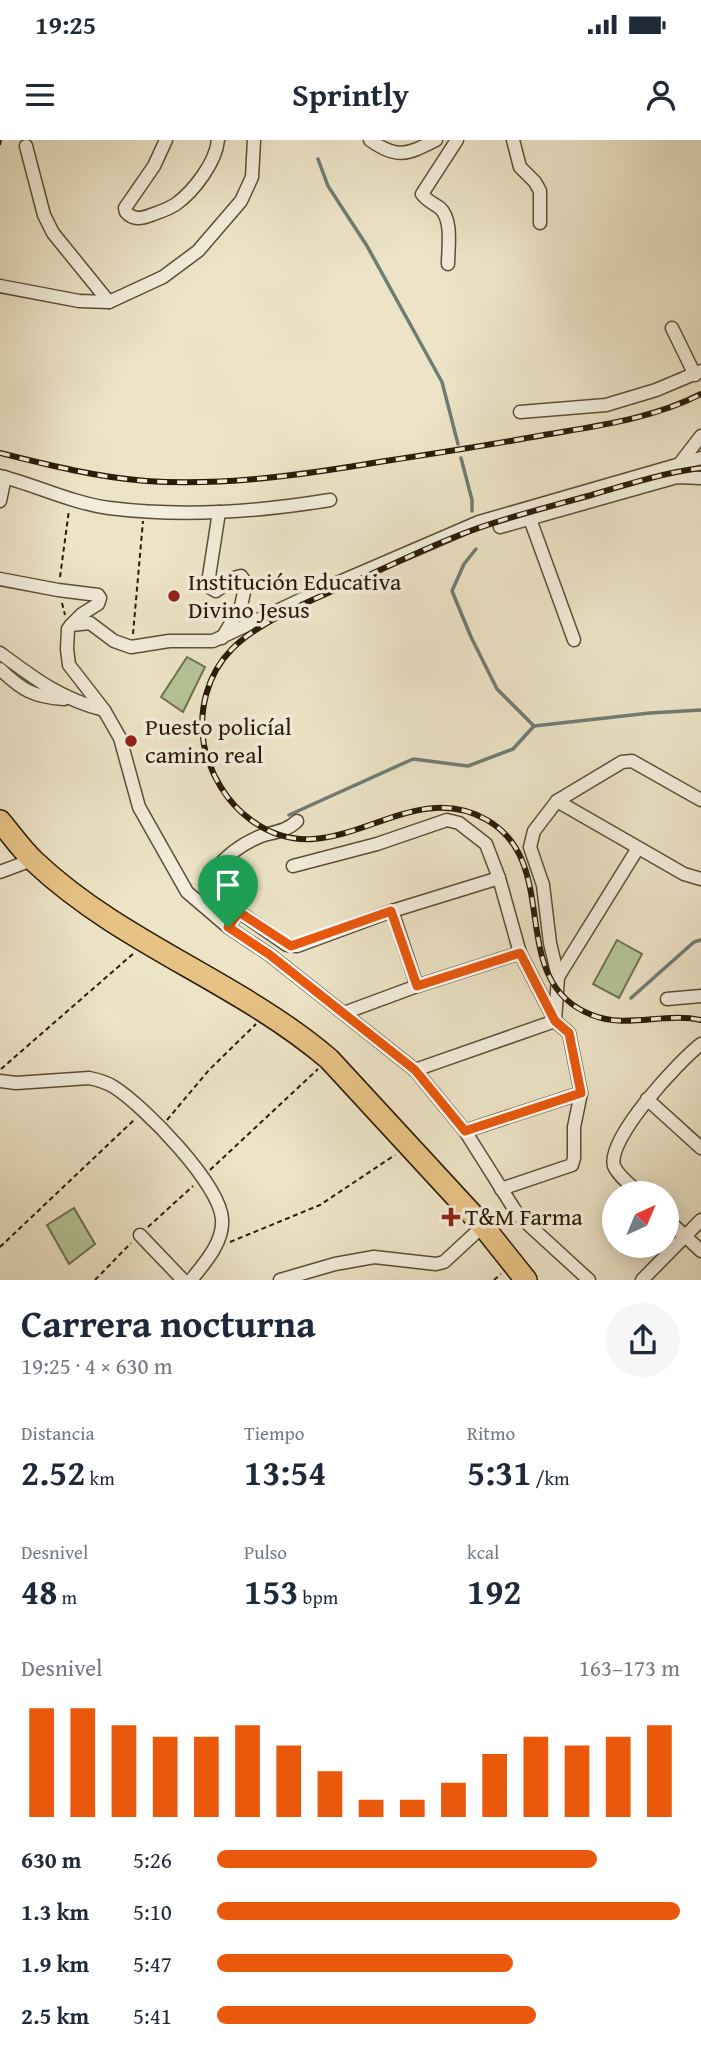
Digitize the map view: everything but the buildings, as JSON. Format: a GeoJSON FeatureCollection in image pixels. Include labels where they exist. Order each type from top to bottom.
{"type":"FeatureCollection","features":[{"type":"Feature","properties":{"kind":"highway"},"geometry":{"type":"LineString","coordinates":[[0,821],[33,860],[92,908],[145,943],[267,1013],[330,1059],[410,1144],[526,1280]]}},
{"type":"Feature","properties":{"kind":"street"},"geometry":{"type":"LineString","coordinates":[[166,140],[154,166],[125,208],[134,218],[144,218],[179,202],[207,169],[218,146],[218,140]]}},
{"type":"Feature","properties":{"kind":"street"},"geometry":{"type":"LineString","coordinates":[[0,286],[79,301],[109,302],[163,277],[198,251],[241,201],[252,177],[254,140]]}},
{"type":"Feature","properties":{"kind":"street"},"geometry":{"type":"LineString","coordinates":[[370,140],[384,150],[408,153],[436,140]]}},
{"type":"Feature","properties":{"kind":"street"},"geometry":{"type":"LineString","coordinates":[[448,264],[447,221],[442,210],[426,200],[422,194],[457,140]]}},
{"type":"Feature","properties":{"kind":"street"},"geometry":{"type":"LineString","coordinates":[[513,140],[520,167],[535,181],[540,191],[540,223]]}},
{"type":"Feature","properties":{"kind":"street"},"geometry":{"type":"LineString","coordinates":[[26,146],[44,215],[53,233],[109,302]]}},
{"type":"Feature","properties":{"kind":"street"},"geometry":{"type":"LineString","coordinates":[[520,412],[606,405],[656,390],[698,373],[672,327]]}},
{"type":"Feature","properties":{"kind":"street"},"geometry":{"type":"LineString","coordinates":[[681,462],[701,436]]}},
{"type":"Feature","properties":{"kind":"street"},"geometry":{"type":"LineString","coordinates":[[500,527],[681,462],[701,458]]}},
{"type":"Feature","properties":{"kind":"street"},"geometry":{"type":"LineString","coordinates":[[0,501],[3,476],[109,508],[219,512],[279,509],[330,500]]}},
{"type":"Feature","properties":{"kind":"street"},"geometry":{"type":"LineString","coordinates":[[70,627],[90,623],[114,640],[131,647],[169,641],[205,643],[222,638],[439,538],[677,477],[701,478]]}},
{"type":"Feature","properties":{"kind":"street"},"geometry":{"type":"LineString","coordinates":[[219,512],[209,587],[216,591],[241,576],[246,583],[241,606],[222,638]]}},
{"type":"Feature","properties":{"kind":"street"},"geometry":{"type":"LineString","coordinates":[[522,517],[574,640]]}},
{"type":"Feature","properties":{"kind":"street"},"geometry":{"type":"LineString","coordinates":[[0,579],[58,590],[95,593],[100,597],[98,604],[70,627],[67,649],[69,665],[104,710],[120,738],[139,807],[187,892],[228,927],[270,955],[415,1070],[465,1131],[518,1215],[589,1280]]}},
{"type":"Feature","properties":{"kind":"street"},"geometry":{"type":"LineString","coordinates":[[0,653],[44,686],[68,699],[104,710]]}},
{"type":"Feature","properties":{"kind":"street"},"geometry":{"type":"LineString","coordinates":[[0,669],[36,696],[68,699]]}},
{"type":"Feature","properties":{"kind":"street"},"geometry":{"type":"LineString","coordinates":[[555,1021],[558,977],[550,943],[543,886],[530,847],[534,831],[557,801],[622,762],[632,761],[701,800]]}},
{"type":"Feature","properties":{"kind":"street"},"geometry":{"type":"LineString","coordinates":[[557,801],[684,874],[701,879]]}},
{"type":"Feature","properties":{"kind":"street"},"geometry":{"type":"LineString","coordinates":[[293,866],[377,844],[447,820],[459,823],[486,844],[499,878],[520,953],[555,1021],[569,1033],[581,1093],[574,1127],[572,1165],[501,1189]]}},
{"type":"Feature","properties":{"kind":"street"},"geometry":{"type":"LineString","coordinates":[[297,821],[287,829],[262,836],[244,845],[216,869],[216,884],[224,898],[239,912],[291,946],[391,911],[499,878]]}},
{"type":"Feature","properties":{"kind":"street"},"geometry":{"type":"LineString","coordinates":[[558,977],[638,848]]}},
{"type":"Feature","properties":{"kind":"street"},"geometry":{"type":"LineString","coordinates":[[0,872],[33,860]]}},
{"type":"Feature","properties":{"kind":"street"},"geometry":{"type":"LineString","coordinates":[[391,911],[417,986]]}},
{"type":"Feature","properties":{"kind":"street"},"geometry":{"type":"LineString","coordinates":[[228,927],[239,912]]}},
{"type":"Feature","properties":{"kind":"street"},"geometry":{"type":"LineString","coordinates":[[344,1013],[520,953]]}},
{"type":"Feature","properties":{"kind":"street"},"geometry":{"type":"LineString","coordinates":[[667,999],[701,996]]}},
{"type":"Feature","properties":{"kind":"street"},"geometry":{"type":"LineString","coordinates":[[415,1070],[555,1021]]}},
{"type":"Feature","properties":{"kind":"street"},"geometry":{"type":"LineString","coordinates":[[628,1181],[615,1168],[614,1161],[624,1130],[647,1100],[701,1044]]}},
{"type":"Feature","properties":{"kind":"street"},"geometry":{"type":"LineString","coordinates":[[0,1082],[89,1078],[100,1080],[115,1088],[143,1111],[203,1176],[219,1206],[223,1220],[215,1248],[191,1280]]}},
{"type":"Feature","properties":{"kind":"street"},"geometry":{"type":"LineString","coordinates":[[465,1131],[581,1093]]}},
{"type":"Feature","properties":{"kind":"street"},"geometry":{"type":"LineString","coordinates":[[647,1100],[701,1148]]}},
{"type":"Feature","properties":{"kind":"street"},"geometry":{"type":"LineString","coordinates":[[642,1280],[701,1220]]}},
{"type":"Feature","properties":{"kind":"street"},"geometry":{"type":"LineString","coordinates":[[280,1280],[335,1264],[374,1257],[436,1264],[444,1262],[482,1226]]}},
{"type":"Feature","properties":{"kind":"street"},"geometry":{"type":"LineString","coordinates":[[679,1231],[701,1251]]}},
{"type":"Feature","properties":{"kind":"street"},"geometry":{"type":"LineString","coordinates":[[140,1235],[183,1280]]}},
{"type":"Feature","properties":{"kind":"path"},"geometry":{"type":"LineString","coordinates":[[0,145],[1,140]]}},
{"type":"Feature","properties":{"kind":"path"},"geometry":{"type":"LineString","coordinates":[[70,497],[58,590],[70,627]]}},
{"type":"Feature","properties":{"kind":"path"},"geometry":{"type":"LineString","coordinates":[[131,647],[144,510]]}},
{"type":"Feature","properties":{"kind":"path"},"geometry":{"type":"LineString","coordinates":[[0,1070],[145,943]]}},
{"type":"Feature","properties":{"kind":"path"},"geometry":{"type":"LineString","coordinates":[[160,1129],[209,1070],[267,1013]]}},
{"type":"Feature","properties":{"kind":"path"},"geometry":{"type":"LineString","coordinates":[[203,1176],[330,1059]]}},
{"type":"Feature","properties":{"kind":"path"},"geometry":{"type":"LineString","coordinates":[[0,1247],[143,1111]]}},
{"type":"Feature","properties":{"kind":"path"},"geometry":{"type":"LineString","coordinates":[[215,1248],[320,1205],[410,1144]]}},
{"type":"Feature","properties":{"kind":"green space"},"geometry":{"type":"Polygon","coordinates":[[[187,657],[205,667],[183,712],[161,697],[187,657]]]}},
{"type":"Feature","properties":{"kind":"green space"},"geometry":{"type":"Polygon","coordinates":[[[617,940],[642,954],[619,998],[593,984],[617,940]]]}},
{"type":"Feature","properties":{"kind":"green space"},"geometry":{"type":"Polygon","coordinates":[[[74,1208],[95,1244],[69,1264],[47,1225],[74,1208]]]}},
{"type":"Feature","properties":{"kind":"waterway"},"geometry":{"type":"LineString","coordinates":[[318,159],[328,186],[367,246],[442,382],[458,444]]}},
{"type":"Feature","properties":{"kind":"waterway"},"geometry":{"type":"LineString","coordinates":[[461,458],[472,500],[472,511]]}},
{"type":"Feature","properties":{"kind":"waterway"},"geometry":{"type":"LineString","coordinates":[[476,549],[464,564],[452,591],[497,689],[534,726]]}},
{"type":"Feature","properties":{"kind":"waterway"},"geometry":{"type":"LineString","coordinates":[[289,815],[413,759],[468,766],[513,749],[534,726],[701,710]]}},
{"type":"Feature","properties":{"kind":"waterway"},"geometry":{"type":"LineString","coordinates":[[631,998],[694,942],[701,940]]}},
{"type":"Feature","properties":{"kind":"railway"},"geometry":{"type":"LineString","coordinates":[[0,453],[90,474],[146,481],[205,482],[263,478],[321,471],[610,423],[657,412],[701,394]]}},
{"type":"Feature","properties":{"kind":"railway"},"geometry":{"type":"LineString","coordinates":[[701,468],[644,480],[484,526],[288,611],[243,639],[223,659],[206,694],[202,719],[204,745],[210,767],[227,796],[251,820],[281,836],[311,839],[340,834],[398,815],[427,809],[457,809],[487,820],[510,840],[524,864],[540,950],[549,976],[565,999],[592,1015],[605,1019],[701,1020]]}},
{"type":"Feature","properties":{"kind":"place","name":"Institución Educativa Divino Jesus"},"geometry":{"type":"Point","coordinates":[174,596]}},
{"type":"Feature","properties":{"kind":"place","name":"Puesto policíal camino real"},"geometry":{"type":"Point","coordinates":[131,741]}},
{"type":"Feature","properties":{"kind":"place","name":"T&M Farma"},"geometry":{"type":"Point","coordinates":[451,1217]}},
{"type":"Feature","properties":{"kind":"route"},"geometry":{"type":"LineString","coordinates":[[391,911],[417,986],[520,953],[555,1021],[569,1033],[581,1093],[465,1131],[415,1070],[270,955],[228,927],[239,912],[287,945],[297,946],[391,911]]}}]}
